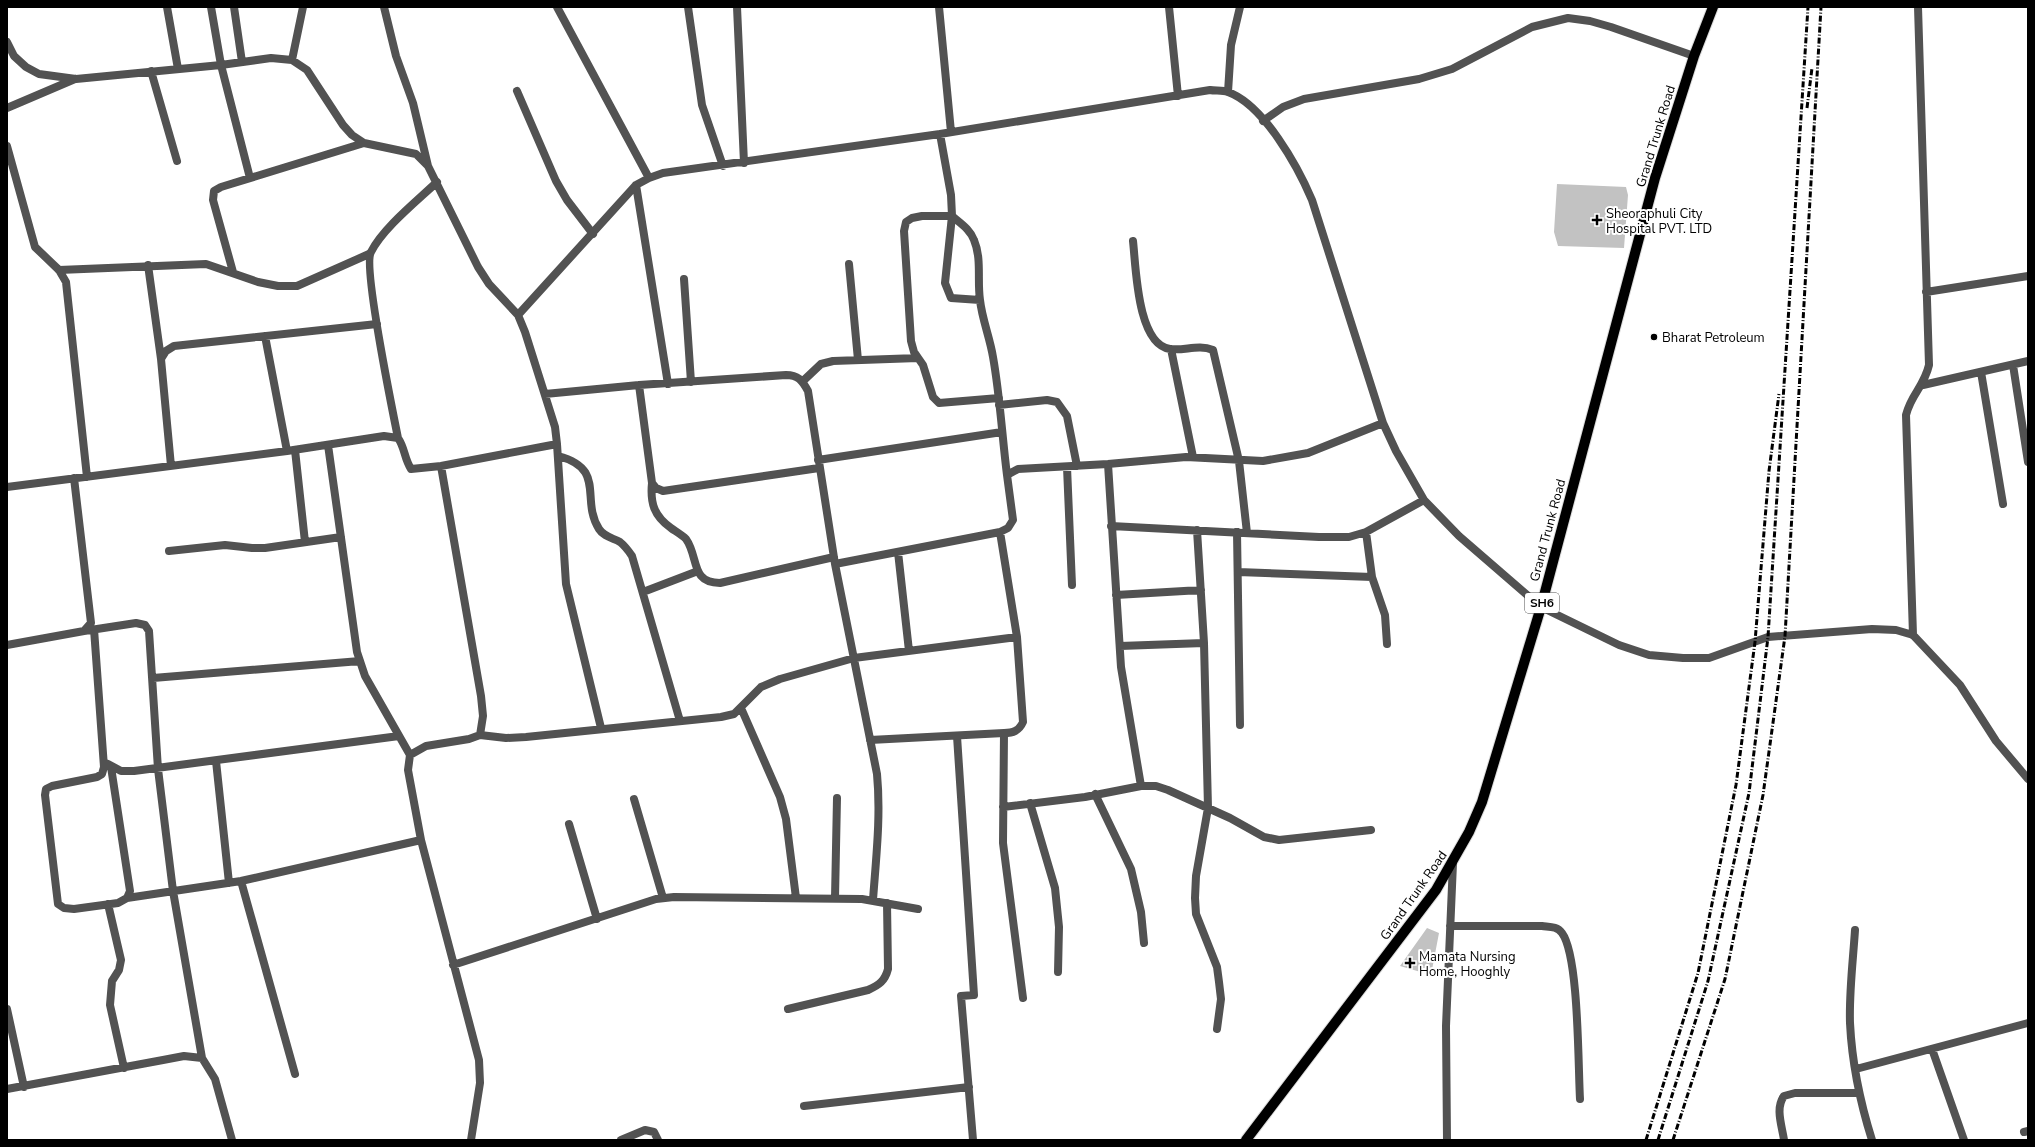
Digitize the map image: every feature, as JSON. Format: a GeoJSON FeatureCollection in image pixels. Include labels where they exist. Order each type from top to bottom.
{"type":"FeatureCollection","features":[{"type":"Feature","properties":{"kind":"main road","name":"Grand Trunk Road"},"geometry":{"type":"LineString","coordinates":[[1246,1140],[1415,919],[1453,863],[1470,832],[1482,802],[1541,607],[1655,178],[1694,56],[1713,7]]}},
{"type":"Feature","properties":{"kind":"street"},"geometry":{"type":"LineString","coordinates":[[167,7],[178,69]]}},
{"type":"Feature","properties":{"kind":"street"},"geometry":{"type":"LineString","coordinates":[[211,7],[221,65],[250,178]]}},
{"type":"Feature","properties":{"kind":"street"},"geometry":{"type":"LineString","coordinates":[[234,7],[242,62]]}},
{"type":"Feature","properties":{"kind":"street"},"geometry":{"type":"LineString","coordinates":[[292,60],[303,7]]}},
{"type":"Feature","properties":{"kind":"street"},"geometry":{"type":"LineString","coordinates":[[384,7],[396,56],[413,103],[428,166]]}},
{"type":"Feature","properties":{"kind":"street"},"geometry":{"type":"LineString","coordinates":[[557,7],[649,178]]}},
{"type":"Feature","properties":{"kind":"street"},"geometry":{"type":"LineString","coordinates":[[688,7],[701,99],[723,166]]}},
{"type":"Feature","properties":{"kind":"street"},"geometry":{"type":"LineString","coordinates":[[737,7],[744,163]]}},
{"type":"Feature","properties":{"kind":"street"},"geometry":{"type":"LineString","coordinates":[[939,7],[952,132]]}},
{"type":"Feature","properties":{"kind":"street"},"geometry":{"type":"LineString","coordinates":[[1169,7],[1178,96]]}},
{"type":"Feature","properties":{"kind":"street"},"geometry":{"type":"LineString","coordinates":[[1228,92],[1231,45],[1240,7]]}},
{"type":"Feature","properties":{"kind":"street"},"geometry":{"type":"LineString","coordinates":[[1913,635],[1905,428],[1909,402],[1923,385],[1929,365],[1918,7]]}},
{"type":"Feature","properties":{"kind":"street"},"geometry":{"type":"LineString","coordinates":[[1263,121],[1283,107],[1304,99],[1419,79],[1452,69],[1532,27],[1568,18],[1590,21],[1612,27],[1694,56]]}},
{"type":"Feature","properties":{"kind":"street"},"geometry":{"type":"LineString","coordinates":[[7,42],[14,56],[26,67],[39,74],[76,78],[221,65],[271,58],[292,60],[307,70],[343,125],[364,143],[416,154],[428,166],[478,267],[489,284],[518,315],[545,394],[555,427],[557,444],[566,584],[601,728]]}},
{"type":"Feature","properties":{"kind":"street"},"geometry":{"type":"LineString","coordinates":[[150,72],[177,161]]}},
{"type":"Feature","properties":{"kind":"street"},"geometry":{"type":"LineString","coordinates":[[7,108],[76,78]]}},
{"type":"Feature","properties":{"kind":"street"},"geometry":{"type":"LineString","coordinates":[[518,315],[636,186],[649,178],[663,173],[723,166],[940,134],[1210,90],[1228,92],[1246,102],[1263,121],[1286,150],[1301,175],[1312,200],[1383,423],[1396,451],[1424,500],[1459,536],[1541,607],[1619,645],[1649,655],[1683,658],[1709,658],[1768,637],[1872,629],[1896,630],[1913,635],[1960,685],[1996,741],[2028,779]]}},
{"type":"Feature","properties":{"kind":"street"},"geometry":{"type":"LineString","coordinates":[[517,91],[566,200],[593,234]]}},
{"type":"Feature","properties":{"kind":"street"},"geometry":{"type":"LineString","coordinates":[[940,134],[951,195],[952,216],[945,283],[947,291],[952,298],[980,300]]}},
{"type":"Feature","properties":{"kind":"street"},"geometry":{"type":"LineString","coordinates":[[233,272],[213,200],[214,191],[221,187],[364,143]]}},
{"type":"Feature","properties":{"kind":"street"},"geometry":{"type":"LineString","coordinates":[[7,146],[35,247],[60,270],[66,282],[87,477]]}},
{"type":"Feature","properties":{"kind":"street"},"geometry":{"type":"LineString","coordinates":[[60,270],[148,265],[206,264],[271,285],[297,286],[369,254],[379,239],[437,182]]}},
{"type":"Feature","properties":{"kind":"street"},"geometry":{"type":"LineString","coordinates":[[636,186],[668,384]]}},
{"type":"Feature","properties":{"kind":"street"},"geometry":{"type":"LineString","coordinates":[[639,385],[652,483],[651,498],[656,512],[665,524],[686,539],[698,571],[701,577],[708,583],[720,583],[834,560],[898,552],[1000,532],[1008,528],[1013,520],[1007,475],[999,402],[993,355],[980,300],[977,247],[974,238],[966,228],[952,216],[912,218],[906,222],[904,231],[909,329],[911,341],[918,358],[923,365],[934,397],[939,403],[999,402],[1047,400],[1056,402],[1067,416],[1077,466]]}},
{"type":"Feature","properties":{"kind":"street"},"geometry":{"type":"LineString","coordinates":[[1133,241],[1140,299],[1146,323],[1154,339],[1160,345],[1171,349],[1197,346],[1213,350],[1239,461],[1248,533]]}},
{"type":"Feature","properties":{"kind":"street"},"geometry":{"type":"LineString","coordinates":[[369,254],[377,324],[398,438],[403,445],[404,458],[411,469],[441,466],[557,444]]}},
{"type":"Feature","properties":{"kind":"street"},"geometry":{"type":"LineString","coordinates":[[849,264],[858,360]]}},
{"type":"Feature","properties":{"kind":"street"},"geometry":{"type":"LineString","coordinates":[[148,265],[161,359],[171,466]]}},
{"type":"Feature","properties":{"kind":"street"},"geometry":{"type":"LineString","coordinates":[[1926,292],[2028,276]]}},
{"type":"Feature","properties":{"kind":"street"},"geometry":{"type":"LineString","coordinates":[[684,279],[691,382]]}},
{"type":"Feature","properties":{"kind":"street"},"geometry":{"type":"LineString","coordinates":[[161,359],[166,350],[174,346],[377,324]]}},
{"type":"Feature","properties":{"kind":"street"},"geometry":{"type":"LineString","coordinates":[[265,336],[291,451],[305,542]]}},
{"type":"Feature","properties":{"kind":"street"},"geometry":{"type":"LineString","coordinates":[[1171,349],[1192,457]]}},
{"type":"Feature","properties":{"kind":"street"},"geometry":{"type":"LineString","coordinates":[[802,381],[821,364],[858,360],[918,358]]}},
{"type":"Feature","properties":{"kind":"street"},"geometry":{"type":"LineString","coordinates":[[1923,385],[2028,362]]}},
{"type":"Feature","properties":{"kind":"street"},"geometry":{"type":"LineString","coordinates":[[2013,365],[2028,462]]}},
{"type":"Feature","properties":{"kind":"street"},"geometry":{"type":"LineString","coordinates":[[1981,372],[2003,504]]}},
{"type":"Feature","properties":{"kind":"street"},"geometry":{"type":"LineString","coordinates":[[545,394],[786,374],[795,375],[802,381],[808,391],[818,464],[834,560],[870,740],[879,800],[873,900]]}},
{"type":"Feature","properties":{"kind":"street"},"geometry":{"type":"LineString","coordinates":[[1007,475],[1018,469],[1067,467],[1192,457],[1222,458],[1239,461],[1263,461],[1308,453],[1383,423]]}},
{"type":"Feature","properties":{"kind":"street"},"geometry":{"type":"LineString","coordinates":[[652,483],[656,488],[663,490],[1002,432]]}},
{"type":"Feature","properties":{"kind":"street"},"geometry":{"type":"LineString","coordinates":[[7,487],[291,451],[384,436],[398,438]]}},
{"type":"Feature","properties":{"kind":"street"},"geometry":{"type":"LineString","coordinates":[[328,445],[357,652],[365,676],[410,755],[408,770],[421,840],[478,1060],[480,1083],[472,1140]]}},
{"type":"Feature","properties":{"kind":"street"},"geometry":{"type":"LineString","coordinates":[[558,456],[572,460],[581,466],[590,487],[595,521],[600,530],[608,537],[626,547],[632,556],[680,721]]}},
{"type":"Feature","properties":{"kind":"street"},"geometry":{"type":"LineString","coordinates":[[1108,464],[1111,526],[1124,694],[1141,786]]}},
{"type":"Feature","properties":{"kind":"street"},"geometry":{"type":"LineString","coordinates":[[441,466],[482,696],[483,716],[480,735]]}},
{"type":"Feature","properties":{"kind":"street"},"geometry":{"type":"LineString","coordinates":[[1067,467],[1072,585]]}},
{"type":"Feature","properties":{"kind":"street"},"geometry":{"type":"LineString","coordinates":[[74,478],[91,617],[91,623],[84,631]]}},
{"type":"Feature","properties":{"kind":"street"},"geometry":{"type":"LineString","coordinates":[[1111,526],[1319,537],[1349,537],[1366,532],[1424,500]]}},
{"type":"Feature","properties":{"kind":"street"},"geometry":{"type":"LineString","coordinates":[[1197,530],[1204,643],[1208,808],[1196,876],[1195,898],[1196,914],[1217,967],[1221,999],[1217,1029]]}},
{"type":"Feature","properties":{"kind":"street"},"geometry":{"type":"LineString","coordinates":[[870,740],[1004,733],[1016,731],[1020,728],[1023,722],[1017,637],[1000,532]]}},
{"type":"Feature","properties":{"kind":"street"},"geometry":{"type":"LineString","coordinates":[[1237,532],[1240,725]]}},
{"type":"Feature","properties":{"kind":"street"},"geometry":{"type":"LineString","coordinates":[[1366,532],[1372,577],[1385,615],[1387,644]]}},
{"type":"Feature","properties":{"kind":"street"},"geometry":{"type":"LineString","coordinates":[[168,551],[225,545],[265,548],[341,537]]}},
{"type":"Feature","properties":{"kind":"street"},"geometry":{"type":"LineString","coordinates":[[898,552],[909,651]]}},
{"type":"Feature","properties":{"kind":"street"},"geometry":{"type":"LineString","coordinates":[[643,592],[698,571]]}},
{"type":"Feature","properties":{"kind":"street"},"geometry":{"type":"LineString","coordinates":[[1238,572],[1372,577]]}},
{"type":"Feature","properties":{"kind":"street"},"geometry":{"type":"LineString","coordinates":[[1116,595],[1201,590]]}},
{"type":"Feature","properties":{"kind":"street"},"geometry":{"type":"LineString","coordinates":[[7,645],[136,623],[145,625],[149,631],[151,640],[158,768],[173,891],[202,1058],[215,1079],[232,1140]]}},
{"type":"Feature","properties":{"kind":"street"},"geometry":{"type":"LineString","coordinates":[[94,629],[104,767],[102,774],[97,777],[52,786],[46,789],[45,795],[58,904],[64,908],[74,909],[118,903],[127,898],[241,881],[421,840]]}},
{"type":"Feature","properties":{"kind":"street"},"geometry":{"type":"LineString","coordinates":[[410,755],[426,746],[469,739],[480,735],[506,738],[526,737],[601,728],[721,717],[734,714],[741,708],[748,698],[761,688],[780,679],[854,658],[1017,637]]}},
{"type":"Feature","properties":{"kind":"street"},"geometry":{"type":"LineString","coordinates":[[1120,646],[1204,643]]}},
{"type":"Feature","properties":{"kind":"street"},"geometry":{"type":"LineString","coordinates":[[153,678],[360,661]]}},
{"type":"Feature","properties":{"kind":"street"},"geometry":{"type":"LineString","coordinates":[[741,708],[780,798],[786,819],[796,898]]}},
{"type":"Feature","properties":{"kind":"street"},"geometry":{"type":"LineString","coordinates":[[1004,733],[1003,806],[1005,865],[1023,998]]}},
{"type":"Feature","properties":{"kind":"street"},"geometry":{"type":"LineString","coordinates":[[103,758],[111,767],[121,771],[216,761],[399,736]]}},
{"type":"Feature","properties":{"kind":"street"},"geometry":{"type":"LineString","coordinates":[[957,736],[974,995],[961,996],[973,1140]]}},
{"type":"Feature","properties":{"kind":"street"},"geometry":{"type":"LineString","coordinates":[[216,761],[230,882]]}},
{"type":"Feature","properties":{"kind":"street"},"geometry":{"type":"LineString","coordinates":[[111,767],[130,881],[130,891],[127,898]]}},
{"type":"Feature","properties":{"kind":"street"},"geometry":{"type":"LineString","coordinates":[[1003,806],[1030,804],[1141,786],[1156,786],[1208,808],[1264,837],[1279,840],[1371,830]]}},
{"type":"Feature","properties":{"kind":"street"},"geometry":{"type":"LineString","coordinates":[[1095,794],[1131,870],[1141,912],[1144,943]]}},
{"type":"Feature","properties":{"kind":"street"},"geometry":{"type":"LineString","coordinates":[[835,898],[837,798]]}},
{"type":"Feature","properties":{"kind":"street"},"geometry":{"type":"LineString","coordinates":[[634,799],[663,898]]}},
{"type":"Feature","properties":{"kind":"street"},"geometry":{"type":"LineString","coordinates":[[1030,804],[1055,888],[1059,927],[1058,972]]}},
{"type":"Feature","properties":{"kind":"street"},"geometry":{"type":"LineString","coordinates":[[569,824],[597,919]]}},
{"type":"Feature","properties":{"kind":"street"},"geometry":{"type":"LineString","coordinates":[[1447,1140],[1446,1026],[1453,863]]}},
{"type":"Feature","properties":{"kind":"street"},"geometry":{"type":"LineString","coordinates":[[241,881],[295,1074]]}},
{"type":"Feature","properties":{"kind":"street"},"geometry":{"type":"LineString","coordinates":[[453,965],[663,898],[692,896],[835,898],[873,900],[918,909]]}},
{"type":"Feature","properties":{"kind":"street"},"geometry":{"type":"LineString","coordinates":[[788,1009],[868,990],[880,984],[886,977],[888,969],[888,903]]}},
{"type":"Feature","properties":{"kind":"street"},"geometry":{"type":"LineString","coordinates":[[108,904],[121,960],[119,970],[112,981],[110,1005],[124,1068]]}},
{"type":"Feature","properties":{"kind":"street"},"geometry":{"type":"LineString","coordinates":[[1450,926],[1542,926],[1553,927],[1561,931],[1566,940],[1574,987],[1580,1099]]}},
{"type":"Feature","properties":{"kind":"street"},"geometry":{"type":"LineString","coordinates":[[1855,930],[1850,1021],[1858,1092],[1872,1140]]}},
{"type":"Feature","properties":{"kind":"street"},"geometry":{"type":"LineString","coordinates":[[7,1009],[24,1087]]}},
{"type":"Feature","properties":{"kind":"street"},"geometry":{"type":"LineString","coordinates":[[1856,1069],[2028,1023]]}},
{"type":"Feature","properties":{"kind":"street"},"geometry":{"type":"LineString","coordinates":[[1932,1048],[1964,1140]]}},
{"type":"Feature","properties":{"kind":"street"},"geometry":{"type":"LineString","coordinates":[[7,1089],[184,1056],[202,1058]]}},
{"type":"Feature","properties":{"kind":"street"},"geometry":{"type":"LineString","coordinates":[[804,1106],[969,1087]]}},
{"type":"Feature","properties":{"kind":"street"},"geometry":{"type":"LineString","coordinates":[[1784,1140],[1779,1108],[1780,1102],[1784,1096],[1795,1093],[1858,1092]]}},
{"type":"Feature","properties":{"kind":"street"},"geometry":{"type":"LineString","coordinates":[[621,1140],[645,1130],[654,1132],[658,1140]]}},
{"type":"Feature","properties":{"kind":"building","name":"Sheoraphuli City Hospital PVT. LTD"},"geometry":{"type":"Polygon","coordinates":[[[1557,184],[1626,187],[1628,195],[1624,248],[1558,246],[1554,232],[1557,184]]]}},
{"type":"Feature","properties":{"kind":"building"},"geometry":{"type":"Polygon","coordinates":[[[1427,928],[1439,933],[1431,975],[1400,966],[1427,928]]]}},
{"type":"Feature","properties":{"kind":"railway"},"geometry":{"type":"LineString","coordinates":[[1658,1140],[1708,981],[1749,793],[1768,637],[1808,7]]}},
{"type":"Feature","properties":{"kind":"railway"},"geometry":{"type":"LineString","coordinates":[[1673,1140],[1725,979],[1763,795],[1785,636],[1821,7]]}},
{"type":"Feature","properties":{"kind":"railway"},"geometry":{"type":"LineString","coordinates":[[1807,108],[1812,68]]}},
{"type":"Feature","properties":{"kind":"railway"},"geometry":{"type":"LineString","coordinates":[[1646,1140],[1698,973],[1736,785],[1755,642],[1769,471],[1779,394]]}},
{"type":"Feature","properties":{"kind":"place","name":"Sheoraphuli City Hospital PVT. LTD"},"geometry":{"type":"Point","coordinates":[1597,220]}},
{"type":"Feature","properties":{"kind":"place","name":"Bharat Petroleum"},"geometry":{"type":"Point","coordinates":[1654,337]}},
{"type":"Feature","properties":{"kind":"place","name":"Mamata Nursing Home, Hooghly"},"geometry":{"type":"Point","coordinates":[1410,963]}}]}
